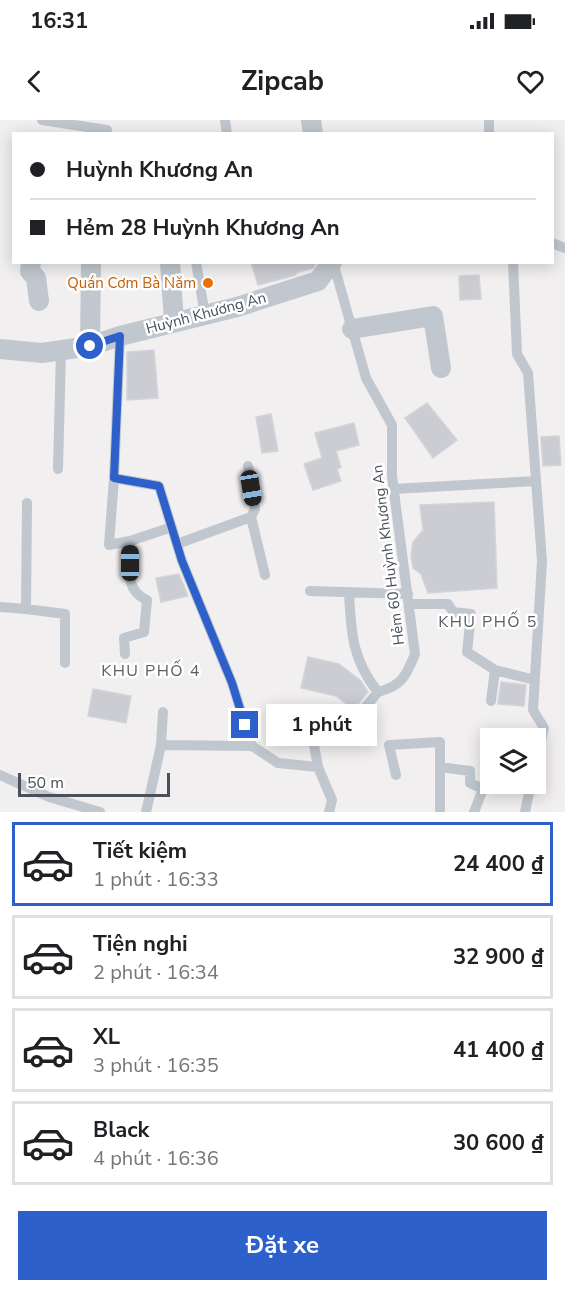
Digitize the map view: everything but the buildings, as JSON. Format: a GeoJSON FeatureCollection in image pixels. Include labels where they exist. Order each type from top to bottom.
{"type":"FeatureCollection","features":[{"type":"Feature","properties":{"kind":"street"},"geometry":{"type":"LineString","coordinates":[[31,264],[30,271],[36,278],[39,301]]}},
{"type":"Feature","properties":{"kind":"street"},"geometry":{"type":"LineString","coordinates":[[90,346],[91,264]]}},
{"type":"Feature","properties":{"kind":"street"},"geometry":{"type":"LineString","coordinates":[[170,264],[174,322]]}},
{"type":"Feature","properties":{"kind":"street","name":"Huỳnh Khương An"},"geometry":{"type":"LineString","coordinates":[[0,349],[42,353],[90,346],[318,281],[331,264]]}},
{"type":"Feature","properties":{"kind":"street"},"geometry":{"type":"LineString","coordinates":[[352,328],[433,316],[441,368]]}},
{"type":"Feature","properties":{"kind":"lane"},"geometry":{"type":"LineString","coordinates":[[42,120],[107,130]]}},
{"type":"Feature","properties":{"kind":"lane"},"geometry":{"type":"LineString","coordinates":[[196,264],[205,315]]}},
{"type":"Feature","properties":{"kind":"lane","name":"Hẻm 60 Huỳnh Khương An"},"geometry":{"type":"LineString","coordinates":[[318,767],[310,723],[363,710],[378,692],[395,688],[407,673],[415,654],[394,489],[392,425],[366,378],[333,264]]}},
{"type":"Feature","properties":{"kind":"lane"},"geometry":{"type":"LineString","coordinates":[[513,264],[517,354],[528,373],[542,561],[533,710],[544,728]]}},
{"type":"Feature","properties":{"kind":"lane"},"geometry":{"type":"LineString","coordinates":[[120,336],[110,545],[172,527]]}},
{"type":"Feature","properties":{"kind":"lane"},"geometry":{"type":"LineString","coordinates":[[58,469],[61,351]]}},
{"type":"Feature","properties":{"kind":"lane"},"geometry":{"type":"LineString","coordinates":[[248,466],[255,509],[251,517],[265,575]]}},
{"type":"Feature","properties":{"kind":"lane"},"geometry":{"type":"LineString","coordinates":[[114,478],[159,486],[177,544],[232,683],[252,746]]}},
{"type":"Feature","properties":{"kind":"lane"},"geometry":{"type":"LineString","coordinates":[[394,489],[536,481]]}},
{"type":"Feature","properties":{"kind":"lane"},"geometry":{"type":"LineString","coordinates":[[26,609],[27,503]]}},
{"type":"Feature","properties":{"kind":"lane"},"geometry":{"type":"LineString","coordinates":[[177,544],[251,517]]}},
{"type":"Feature","properties":{"kind":"lane"},"geometry":{"type":"LineString","coordinates":[[125,654],[124,638],[144,632],[147,600],[136,596],[130,586],[130,541]]}},
{"type":"Feature","properties":{"kind":"lane"},"geometry":{"type":"LineString","coordinates":[[310,591],[349,592],[448,604],[453,612],[471,614],[467,652],[495,670],[535,680]]}},
{"type":"Feature","properties":{"kind":"lane"},"geometry":{"type":"LineString","coordinates":[[349,592],[351,639],[364,674],[378,692]]}},
{"type":"Feature","properties":{"kind":"lane"},"geometry":{"type":"LineString","coordinates":[[0,607],[65,614],[65,663]]}},
{"type":"Feature","properties":{"kind":"lane"},"geometry":{"type":"LineString","coordinates":[[491,701],[495,670]]}},
{"type":"Feature","properties":{"kind":"lane"},"geometry":{"type":"LineString","coordinates":[[146,812],[161,745],[163,712]]}},
{"type":"Feature","properties":{"kind":"lane"},"geometry":{"type":"LineString","coordinates":[[396,776],[389,745],[440,742],[440,812]]}},
{"type":"Feature","properties":{"kind":"lane"},"geometry":{"type":"LineString","coordinates":[[161,745],[252,746],[278,763],[318,767],[332,800],[328,812]]}},
{"type":"Feature","properties":{"kind":"lane"},"geometry":{"type":"LineString","coordinates":[[440,767],[470,771],[470,783],[480,788]]}},
{"type":"Feature","properties":{"kind":"lane"},"geometry":{"type":"LineString","coordinates":[[0,775],[49,797],[100,812]]}},
{"type":"Feature","properties":{"kind":"lane"},"geometry":{"type":"LineString","coordinates":[[474,812],[481,794]]}},
{"type":"Feature","properties":{"kind":"lane"},"geometry":{"type":"LineString","coordinates":[[525,812],[529,794]]}},
{"type":"Feature","properties":{"kind":"place","name":"Quán Cơm Bà Năm"},"geometry":{"type":"Point","coordinates":[208,283]}},
{"type":"Feature","properties":{"kind":"district","name":"KHU PHỐ 5"},"geometry":{"type":"Point","coordinates":[488,621]}},
{"type":"Feature","properties":{"kind":"district","name":"KHU PHỐ 4"},"geometry":{"type":"Point","coordinates":[151,670]}},
{"type":"Feature","properties":{"kind":"route"},"geometry":{"type":"LineString","coordinates":[[90,346],[120,336],[114,478],[159,486],[182,561],[232,683],[245,725]]}}]}
